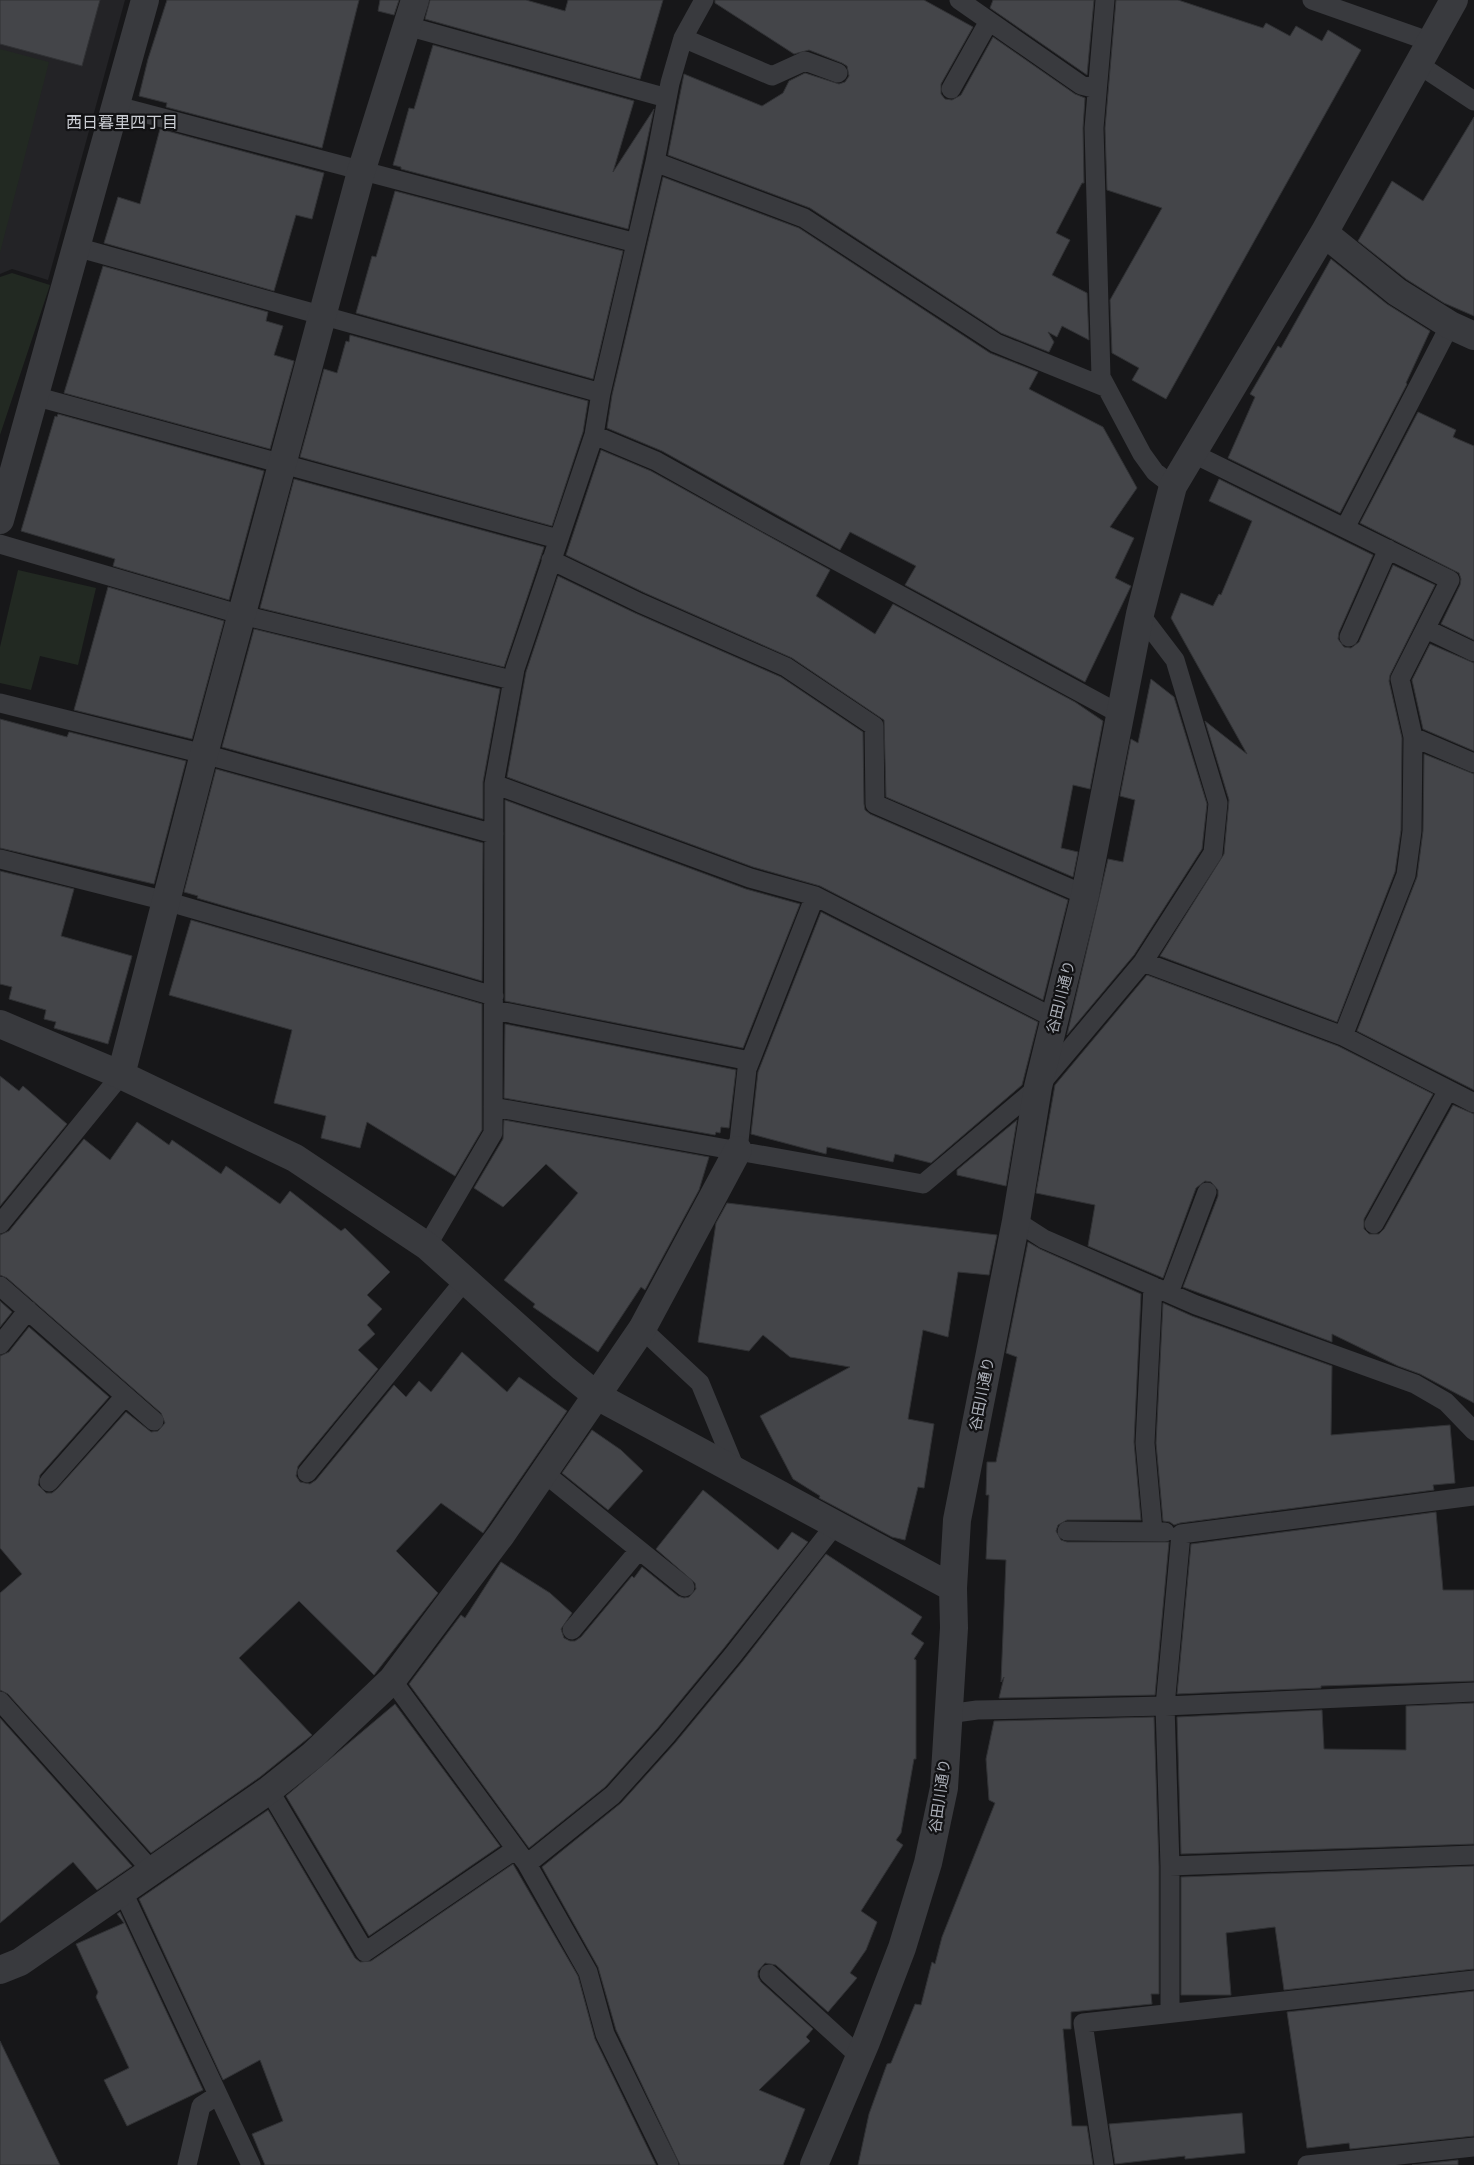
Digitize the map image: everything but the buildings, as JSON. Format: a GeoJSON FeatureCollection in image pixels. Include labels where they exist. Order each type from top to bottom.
{"type":"FeatureCollection","features":[{"type":"Feature","properties":{"kind":"street"},"geometry":{"type":"LineString","coordinates":[[0,520],[117,106],[145,0]]}},
{"type":"Feature","properties":{"kind":"street"},"geometry":{"type":"LineString","coordinates":[[122,1075],[204,754],[362,172],[415,0]]}},
{"type":"Feature","properties":{"kind":"street","name":"谷田川通り"},"geometry":{"type":"LineString","coordinates":[[814,2165],[860,2056],[902,1948],[928,1863],[944,1788],[954,1628],[953,1588],[957,1520],[1016,1221],[1038,1087],[1056,1019],[1084,895],[1140,614],[1173,486],[1324,233],[1454,0]]}},
{"type":"Feature","properties":{"kind":"street"},"geometry":{"type":"LineString","coordinates":[[1324,233],[1397,292],[1462,331]]}},
{"type":"Feature","properties":{"kind":"street"},"geometry":{"type":"LineString","coordinates":[[0,1024],[122,1075],[295,1158],[427,1246],[597,1396],[953,1588]]}},
{"type":"Feature","properties":{"kind":"street"},"geometry":{"type":"LineString","coordinates":[[0,1970],[20,1962],[269,1790],[313,1754],[392,1680],[501,1535],[642,1329],[738,1150]]}},
{"type":"Feature","properties":{"kind":"lane"},"geometry":{"type":"LineString","coordinates":[[427,1246],[493,1133],[494,784],[512,680],[594,435],[601,393],[655,162],[667,98],[683,38],[704,0]]}},
{"type":"Feature","properties":{"kind":"lane"},"geometry":{"type":"LineString","coordinates":[[959,0],[1081,85],[1097,89]]}},
{"type":"Feature","properties":{"kind":"lane"},"geometry":{"type":"LineString","coordinates":[[1105,0],[1094,128],[1101,377],[1142,454],[1155,472],[1173,486]]}},
{"type":"Feature","properties":{"kind":"lane"},"geometry":{"type":"LineString","coordinates":[[1312,0],[1424,53],[1474,101]]}},
{"type":"Feature","properties":{"kind":"lane"},"geometry":{"type":"LineString","coordinates":[[951,89],[989,21]]}},
{"type":"Feature","properties":{"kind":"lane"},"geometry":{"type":"LineString","coordinates":[[407,26],[667,98]]}},
{"type":"Feature","properties":{"kind":"lane"},"geometry":{"type":"LineString","coordinates":[[683,38],[772,76],[805,61],[838,73]]}},
{"type":"Feature","properties":{"kind":"lane"},"geometry":{"type":"LineString","coordinates":[[117,106],[636,243]]}},
{"type":"Feature","properties":{"kind":"lane"},"geometry":{"type":"LineString","coordinates":[[655,162],[804,218],[996,343],[1107,388]]}},
{"type":"Feature","properties":{"kind":"lane"},"geometry":{"type":"LineString","coordinates":[[76,247],[601,393]]}},
{"type":"Feature","properties":{"kind":"lane"},"geometry":{"type":"LineString","coordinates":[[1346,528],[1462,331]]}},
{"type":"Feature","properties":{"kind":"lane"},"geometry":{"type":"LineString","coordinates":[[34,396],[283,466],[558,540]]}},
{"type":"Feature","properties":{"kind":"lane"},"geometry":{"type":"LineString","coordinates":[[594,435],[656,461],[1120,714]]}},
{"type":"Feature","properties":{"kind":"lane"},"geometry":{"type":"LineString","coordinates":[[1192,453],[1450,580],[1400,679],[1413,737],[1412,831],[1406,875],[1343,1036]]}},
{"type":"Feature","properties":{"kind":"lane"},"geometry":{"type":"LineString","coordinates":[[0,544],[242,614],[512,680]]}},
{"type":"Feature","properties":{"kind":"lane"},"geometry":{"type":"LineString","coordinates":[[1349,637],[1388,549]]}},
{"type":"Feature","properties":{"kind":"lane"},"geometry":{"type":"LineString","coordinates":[[551,560],[640,603],[786,667],[874,726],[875,804],[1084,895]]}},
{"type":"Feature","properties":{"kind":"lane"},"geometry":{"type":"LineString","coordinates":[[493,1107],[923,1184],[1038,1087],[1143,962],[1213,853],[1218,803],[1175,660],[1140,614]]}},
{"type":"Feature","properties":{"kind":"lane"},"geometry":{"type":"LineString","coordinates":[[1426,629],[1474,652]]}},
{"type":"Feature","properties":{"kind":"lane"},"geometry":{"type":"LineString","coordinates":[[0,703],[204,754],[494,834]]}},
{"type":"Feature","properties":{"kind":"lane"},"geometry":{"type":"LineString","coordinates":[[1413,737],[1474,762]]}},
{"type":"Feature","properties":{"kind":"lane"},"geometry":{"type":"LineString","coordinates":[[494,784],[750,878],[815,896],[1056,1019]]}},
{"type":"Feature","properties":{"kind":"lane"},"geometry":{"type":"LineString","coordinates":[[0,859],[166,901],[494,1003],[750,1060]]}},
{"type":"Feature","properties":{"kind":"lane"},"geometry":{"type":"LineString","coordinates":[[738,1150],[747,1069],[815,896]]}},
{"type":"Feature","properties":{"kind":"lane"},"geometry":{"type":"LineString","coordinates":[[1143,962],[1343,1036],[1474,1103]]}},
{"type":"Feature","properties":{"kind":"lane"},"geometry":{"type":"LineString","coordinates":[[0,1224],[122,1075]]}},
{"type":"Feature","properties":{"kind":"lane"},"geometry":{"type":"LineString","coordinates":[[1374,1224],[1448,1090]]}},
{"type":"Feature","properties":{"kind":"lane"},"geometry":{"type":"LineString","coordinates":[[1153,1531],[1144,1443],[1161,1289],[1207,1192]]}},
{"type":"Feature","properties":{"kind":"lane"},"geometry":{"type":"LineString","coordinates":[[1016,1221],[1044,1239],[1196,1305],[1415,1384],[1446,1402],[1474,1431]]}},
{"type":"Feature","properties":{"kind":"lane"},"geometry":{"type":"LineString","coordinates":[[307,1473],[465,1280]]}},
{"type":"Feature","properties":{"kind":"lane"},"geometry":{"type":"LineString","coordinates":[[0,1286],[154,1422]]}},
{"type":"Feature","properties":{"kind":"lane"},"geometry":{"type":"LineString","coordinates":[[0,1344],[28,1310]]}},
{"type":"Feature","properties":{"kind":"lane"},"geometry":{"type":"LineString","coordinates":[[642,1329],[700,1383],[737,1473]]}},
{"type":"Feature","properties":{"kind":"lane"},"geometry":{"type":"LineString","coordinates":[[49,1482],[125,1396]]}},
{"type":"Feature","properties":{"kind":"lane"},"geometry":{"type":"LineString","coordinates":[[543,1472],[685,1587]]}},
{"type":"Feature","properties":{"kind":"lane"},"geometry":{"type":"LineString","coordinates":[[1067,1531],[1153,1531],[1181,1534],[1474,1496]]}},
{"type":"Feature","properties":{"kind":"lane"},"geometry":{"type":"LineString","coordinates":[[269,1790],[365,1952],[521,1856],[613,1795],[666,1736],[733,1655],[835,1525]]}},
{"type":"Feature","properties":{"kind":"lane"},"geometry":{"type":"LineString","coordinates":[[1170,2013],[1170,1866],[1165,1706],[1181,1534]]}},
{"type":"Feature","properties":{"kind":"lane"},"geometry":{"type":"LineString","coordinates":[[572,1630],[640,1550]]}},
{"type":"Feature","properties":{"kind":"lane"},"geometry":{"type":"LineString","coordinates":[[392,1680],[521,1856],[588,1972],[605,2034],[669,2165]]}},
{"type":"Feature","properties":{"kind":"lane"},"geometry":{"type":"LineString","coordinates":[[948,1714],[977,1710],[1165,1706],[1474,1692]]}},
{"type":"Feature","properties":{"kind":"lane"},"geometry":{"type":"LineString","coordinates":[[0,1701],[152,1871]]}},
{"type":"Feature","properties":{"kind":"lane"},"geometry":{"type":"LineString","coordinates":[[1170,1866],[1474,1855]]}},
{"type":"Feature","properties":{"kind":"lane"},"geometry":{"type":"LineString","coordinates":[[122,1890],[251,2165]]}},
{"type":"Feature","properties":{"kind":"lane"},"geometry":{"type":"LineString","coordinates":[[769,1974],[860,2056]]}},
{"type":"Feature","properties":{"kind":"lane"},"geometry":{"type":"LineString","coordinates":[[1104,2165],[1083,2023],[1474,1980]]}},
{"type":"Feature","properties":{"kind":"lane"},"geometry":{"type":"LineString","coordinates":[[187,2165],[201,2106],[218,2095]]}},
{"type":"Feature","properties":{"kind":"lane"},"geometry":{"type":"LineString","coordinates":[[1307,2165],[1474,2147]]}},
{"type":"Feature","properties":{"kind":"shaded area"},"geometry":{"type":"Polygon","coordinates":[[[0,0],[125,0],[48,280],[12,269],[0,274],[0,0]]]}},
{"type":"Feature","properties":{"kind":"shaded area"},"geometry":{"type":"Polygon","coordinates":[[[0,49],[49,62],[0,253],[0,49]]]}},
{"type":"Feature","properties":{"kind":"shaded area"},"geometry":{"type":"Polygon","coordinates":[[[12,273],[50,285],[0,435],[0,277],[12,273]]]}},
{"type":"Feature","properties":{"kind":"shaded area"},"geometry":{"type":"Polygon","coordinates":[[[18,570],[96,588],[78,665],[40,656],[31,690],[0,683],[0,647],[18,570]]]}},
{"type":"Feature","properties":{"kind":"district","name":"西日暮里四丁目"},"geometry":{"type":"Point","coordinates":[122,122]}}]}
